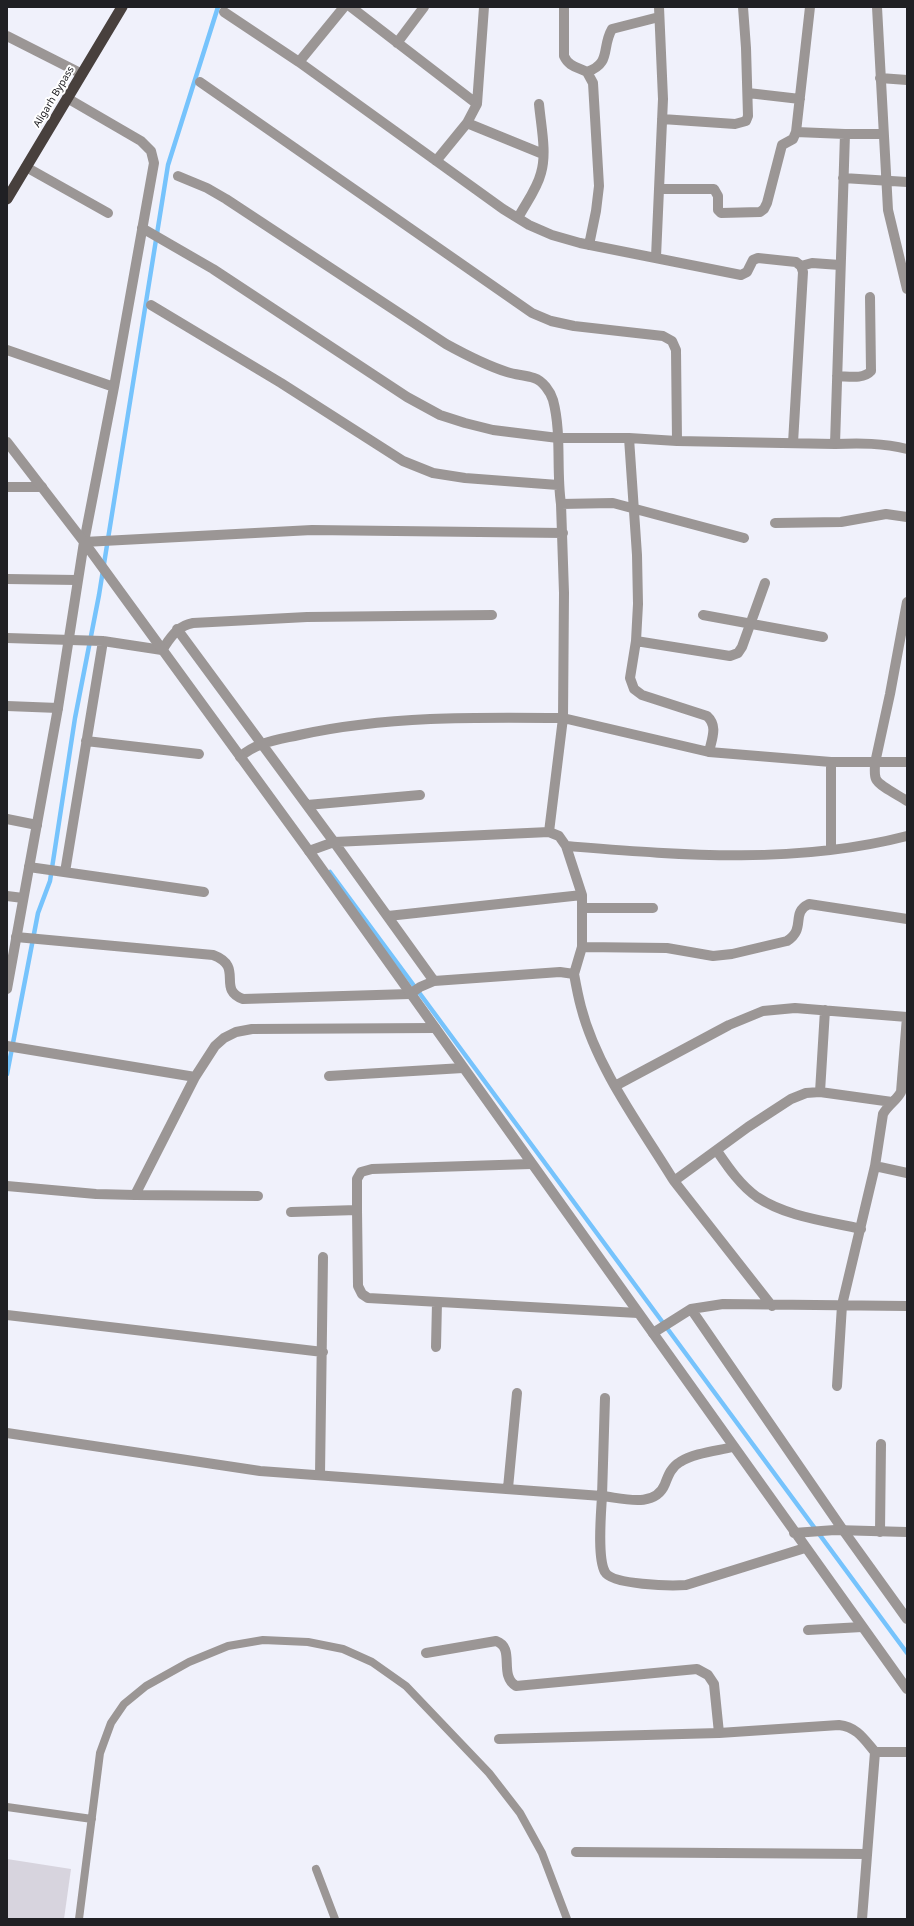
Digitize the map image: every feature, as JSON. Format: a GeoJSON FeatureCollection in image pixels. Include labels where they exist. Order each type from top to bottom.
{"type":"FeatureCollection","features":[{"type":"Feature","properties":{"kind":"highway","name":"Aligarh Bypass"},"geometry":{"type":"LineString","coordinates":[[7,198],[122,7]]}},
{"type":"Feature","properties":{"kind":"street"},"geometry":{"type":"LineString","coordinates":[[299,62],[344,7]]}},
{"type":"Feature","properties":{"kind":"street"},"geometry":{"type":"LineString","coordinates":[[351,7],[477,104]]}},
{"type":"Feature","properties":{"kind":"street"},"geometry":{"type":"LineString","coordinates":[[398,43],[424,7]]}},
{"type":"Feature","properties":{"kind":"street"},"geometry":{"type":"LineString","coordinates":[[436,161],[467,123],[477,104],[484,7]]}},
{"type":"Feature","properties":{"kind":"street"},"geometry":{"type":"LineString","coordinates":[[564,7],[564,56],[566,62],[587,72],[593,83],[599,186],[596,211],[589,245]]}},
{"type":"Feature","properties":{"kind":"street"},"geometry":{"type":"LineString","coordinates":[[662,119],[741,124],[746,121],[748,116],[748,93],[743,7]]}},
{"type":"Feature","properties":{"kind":"street"},"geometry":{"type":"LineString","coordinates":[[660,189],[714,189],[718,196],[718,210],[721,213],[760,212],[764,209],[767,203],[782,145],[793,139],[796,132],[810,7]]}},
{"type":"Feature","properties":{"kind":"street"},"geometry":{"type":"LineString","coordinates":[[877,7],[888,210],[907,289]]}},
{"type":"Feature","properties":{"kind":"street"},"geometry":{"type":"LineString","coordinates":[[224,12],[299,62],[518,218],[552,235],[589,245],[656,257],[741,275],[747,272],[752,260],[758,258],[796,262],[801,266],[802,272],[793,443]]}},
{"type":"Feature","properties":{"kind":"street"},"geometry":{"type":"LineString","coordinates":[[587,72],[600,67],[609,34],[612,29],[659,12],[662,119],[656,257]]}},
{"type":"Feature","properties":{"kind":"street"},"geometry":{"type":"LineString","coordinates":[[7,36],[82,74]]}},
{"type":"Feature","properties":{"kind":"street"},"geometry":{"type":"LineString","coordinates":[[880,78],[907,80]]}},
{"type":"Feature","properties":{"kind":"street"},"geometry":{"type":"LineString","coordinates":[[200,82],[532,313],[551,321],[574,326],[663,336],[672,341],[676,350],[677,441]]}},
{"type":"Feature","properties":{"kind":"street"},"geometry":{"type":"LineString","coordinates":[[748,93],[800,99]]}},
{"type":"Feature","properties":{"kind":"street"},"geometry":{"type":"LineString","coordinates":[[7,989],[58,708],[77,580],[146,230],[154,164],[150,151],[141,141],[67,98]]}},
{"type":"Feature","properties":{"kind":"street"},"geometry":{"type":"LineString","coordinates":[[518,218],[534,190],[542,172],[543,154],[539,104]]}},
{"type":"Feature","properties":{"kind":"street"},"geometry":{"type":"LineString","coordinates":[[467,123],[543,154]]}},
{"type":"Feature","properties":{"kind":"street"},"geometry":{"type":"LineString","coordinates":[[796,132],[883,134]]}},
{"type":"Feature","properties":{"kind":"street"},"geometry":{"type":"LineString","coordinates":[[835,444],[845,134]]}},
{"type":"Feature","properties":{"kind":"street"},"geometry":{"type":"LineString","coordinates":[[26,167],[108,213]]}},
{"type":"Feature","properties":{"kind":"street"},"geometry":{"type":"LineString","coordinates":[[178,176],[207,188],[226,199],[446,344],[478,361],[508,373],[535,378],[547,387],[553,400],[558,438],[558,485],[563,533],[563,718],[549,832]]}},
{"type":"Feature","properties":{"kind":"street"},"geometry":{"type":"LineString","coordinates":[[843,178],[907,182]]}},
{"type":"Feature","properties":{"kind":"street"},"geometry":{"type":"LineString","coordinates":[[146,230],[213,269],[407,396],[440,415],[493,430],[558,438],[629,438],[677,441],[835,444],[859,443],[887,444],[907,449]]}},
{"type":"Feature","properties":{"kind":"street"},"geometry":{"type":"LineString","coordinates":[[801,266],[812,264],[840,265]]}},
{"type":"Feature","properties":{"kind":"street"},"geometry":{"type":"LineString","coordinates":[[837,376],[862,376],[871,371],[870,297]]}},
{"type":"Feature","properties":{"kind":"street"},"geometry":{"type":"LineString","coordinates":[[150,305],[281,383],[403,461],[433,473],[465,478],[558,485]]}},
{"type":"Feature","properties":{"kind":"street"},"geometry":{"type":"LineString","coordinates":[[7,350],[114,387]]}},
{"type":"Feature","properties":{"kind":"street"},"geometry":{"type":"LineString","coordinates":[[629,438],[635,509],[638,604],[636,641],[630,678],[634,689],[642,695],[707,716],[712,721],[714,728],[709,752]]}},
{"type":"Feature","properties":{"kind":"street"},"geometry":{"type":"LineString","coordinates":[[7,442],[84,542],[169,640],[250,749],[309,851],[794,1533],[907,1689]]}},
{"type":"Feature","properties":{"kind":"street"},"geometry":{"type":"LineString","coordinates":[[7,487],[42,487]]}},
{"type":"Feature","properties":{"kind":"street"},"geometry":{"type":"LineString","coordinates":[[561,504],[613,503],[744,538]]}},
{"type":"Feature","properties":{"kind":"street"},"geometry":{"type":"LineString","coordinates":[[775,523],[841,522],[886,514],[907,517]]}},
{"type":"Feature","properties":{"kind":"street"},"geometry":{"type":"LineString","coordinates":[[84,542],[312,530],[563,533]]}},
{"type":"Feature","properties":{"kind":"street"},"geometry":{"type":"LineString","coordinates":[[7,579],[77,580]]}},
{"type":"Feature","properties":{"kind":"street"},"geometry":{"type":"LineString","coordinates":[[636,641],[730,656],[738,653],[742,647],[765,583]]}},
{"type":"Feature","properties":{"kind":"street"},"geometry":{"type":"LineString","coordinates":[[907,602],[890,694],[875,763],[876,779],[880,784],[907,801]]}},
{"type":"Feature","properties":{"kind":"street"},"geometry":{"type":"LineString","coordinates":[[7,638],[93,641],[169,640],[185,624],[193,623],[307,617],[492,615]]}},
{"type":"Feature","properties":{"kind":"street"},"geometry":{"type":"LineString","coordinates":[[703,615],[823,637]]}},
{"type":"Feature","properties":{"kind":"street"},"geometry":{"type":"LineString","coordinates":[[169,640],[250,749],[307,805],[388,916],[432,982]]}},
{"type":"Feature","properties":{"kind":"street"},"geometry":{"type":"LineString","coordinates":[[65,872],[86,741],[93,641]]}},
{"type":"Feature","properties":{"kind":"street"},"geometry":{"type":"LineString","coordinates":[[7,706],[58,708]]}},
{"type":"Feature","properties":{"kind":"street"},"geometry":{"type":"LineString","coordinates":[[250,749],[322,730],[390,721],[470,717],[563,718],[709,752],[831,762],[907,762]]}},
{"type":"Feature","properties":{"kind":"street"},"geometry":{"type":"LineString","coordinates":[[86,741],[199,754]]}},
{"type":"Feature","properties":{"kind":"street"},"geometry":{"type":"LineString","coordinates":[[831,762],[831,850]]}},
{"type":"Feature","properties":{"kind":"street"},"geometry":{"type":"LineString","coordinates":[[307,805],[420,795]]}},
{"type":"Feature","properties":{"kind":"street"},"geometry":{"type":"LineString","coordinates":[[7,819],[37,825]]}},
{"type":"Feature","properties":{"kind":"street"},"geometry":{"type":"LineString","coordinates":[[309,851],[334,842],[549,832],[559,836],[566,846],[582,895],[582,947],[574,974],[581,1008],[596,1048],[615,1086],[674,1181],[772,1306]]}},
{"type":"Feature","properties":{"kind":"street"},"geometry":{"type":"LineString","coordinates":[[566,846],[648,853],[724,856],[784,855],[863,847],[907,836]]}},
{"type":"Feature","properties":{"kind":"street"},"geometry":{"type":"LineString","coordinates":[[28,867],[204,892]]}},
{"type":"Feature","properties":{"kind":"street"},"geometry":{"type":"LineString","coordinates":[[388,916],[582,895]]}},
{"type":"Feature","properties":{"kind":"street"},"geometry":{"type":"LineString","coordinates":[[7,896],[23,898]]}},
{"type":"Feature","properties":{"kind":"street"},"geometry":{"type":"LineString","coordinates":[[582,947],[667,948],[713,956],[732,954],[787,941],[794,936],[798,929],[800,912],[803,907],[809,904],[907,919]]}},
{"type":"Feature","properties":{"kind":"street"},"geometry":{"type":"LineString","coordinates":[[582,908],[653,908]]}},
{"type":"Feature","properties":{"kind":"street"},"geometry":{"type":"LineString","coordinates":[[16,937],[213,955],[224,959],[229,969],[230,988],[235,996],[243,999],[410,994],[420,987],[432,982],[560,972],[574,974]]}},
{"type":"Feature","properties":{"kind":"street"},"geometry":{"type":"LineString","coordinates":[[615,1086],[729,1025],[763,1011],[795,1008],[907,1017],[901,1092],[898,1099],[892,1102],[883,1114],[875,1166],[842,1305],[837,1386]]}},
{"type":"Feature","properties":{"kind":"street"},"geometry":{"type":"LineString","coordinates":[[820,1092],[825,1010]]}},
{"type":"Feature","properties":{"kind":"street"},"geometry":{"type":"LineString","coordinates":[[134,1195],[195,1077],[215,1046],[224,1038],[252,1029],[435,1028]]}},
{"type":"Feature","properties":{"kind":"street"},"geometry":{"type":"LineString","coordinates":[[11,1046],[195,1077]]}},
{"type":"Feature","properties":{"kind":"street"},"geometry":{"type":"LineString","coordinates":[[329,1076],[463,1068]]}},
{"type":"Feature","properties":{"kind":"street"},"geometry":{"type":"LineString","coordinates":[[674,1181],[748,1127],[791,1099],[806,1093],[820,1092],[892,1102]]}},
{"type":"Feature","properties":{"kind":"street"},"geometry":{"type":"LineString","coordinates":[[717,1151],[737,1178],[756,1196],[778,1208],[800,1215],[861,1229]]}},
{"type":"Feature","properties":{"kind":"street"},"geometry":{"type":"LineString","coordinates":[[531,1164],[372,1169],[361,1172],[357,1179],[357,1210],[358,1286],[362,1294],[368,1298],[638,1314]]}},
{"type":"Feature","properties":{"kind":"street"},"geometry":{"type":"LineString","coordinates":[[875,1166],[907,1173]]}},
{"type":"Feature","properties":{"kind":"street"},"geometry":{"type":"LineString","coordinates":[[7,1186],[96,1194],[258,1196]]}},
{"type":"Feature","properties":{"kind":"street"},"geometry":{"type":"LineString","coordinates":[[291,1212],[357,1210]]}},
{"type":"Feature","properties":{"kind":"street"},"geometry":{"type":"LineString","coordinates":[[320,1475],[323,1352],[323,1257]]}},
{"type":"Feature","properties":{"kind":"street"},"geometry":{"type":"LineString","coordinates":[[436,1347],[437,1302]]}},
{"type":"Feature","properties":{"kind":"street"},"geometry":{"type":"LineString","coordinates":[[653,1333],[691,1309],[723,1304],[772,1306],[907,1306]]}},
{"type":"Feature","properties":{"kind":"street"},"geometry":{"type":"LineString","coordinates":[[691,1309],[839,1530],[907,1619]]}},
{"type":"Feature","properties":{"kind":"street"},"geometry":{"type":"LineString","coordinates":[[7,1315],[323,1352]]}},
{"type":"Feature","properties":{"kind":"street"},"geometry":{"type":"LineString","coordinates":[[508,1488],[517,1393]]}},
{"type":"Feature","properties":{"kind":"street"},"geometry":{"type":"LineString","coordinates":[[606,1398],[601,1562],[606,1574],[615,1580],[668,1586],[686,1585],[805,1548]]}},
{"type":"Feature","properties":{"kind":"street"},"geometry":{"type":"LineString","coordinates":[[7,1433],[260,1471],[508,1488],[647,1500],[656,1497],[662,1490],[670,1471],[679,1462],[690,1457],[733,1447]]}},
{"type":"Feature","properties":{"kind":"street"},"geometry":{"type":"LineString","coordinates":[[880,1532],[881,1444]]}},
{"type":"Feature","properties":{"kind":"street"},"geometry":{"type":"LineString","coordinates":[[794,1533],[839,1530],[907,1532]]}},
{"type":"Feature","properties":{"kind":"street"},"geometry":{"type":"LineString","coordinates":[[808,1630],[862,1627]]}},
{"type":"Feature","properties":{"kind":"street"},"geometry":{"type":"LineString","coordinates":[[426,1653],[496,1641],[502,1643],[506,1649],[507,1675],[511,1682],[516,1686],[698,1669],[708,1675],[714,1684],[719,1734]]}},
{"type":"Feature","properties":{"kind":"street"},"geometry":{"type":"LineString","coordinates":[[499,1739],[719,1734],[839,1725],[849,1726],[859,1733],[875,1752],[862,1919]]}},
{"type":"Feature","properties":{"kind":"street"},"geometry":{"type":"LineString","coordinates":[[875,1752],[907,1752]]}},
{"type":"Feature","properties":{"kind":"street"},"geometry":{"type":"LineString","coordinates":[[576,1852],[867,1854]]}},
{"type":"Feature","properties":{"kind":"lane"},"geometry":{"type":"LineString","coordinates":[[79,1919],[100,1753],[111,1724],[124,1704],[146,1686],[189,1662],[228,1646],[263,1640],[308,1642],[343,1649],[372,1662],[406,1686],[489,1774],[520,1813],[542,1853],[567,1919]]}},
{"type":"Feature","properties":{"kind":"lane"},"geometry":{"type":"LineString","coordinates":[[7,1807],[92,1819]]}},
{"type":"Feature","properties":{"kind":"lane"},"geometry":{"type":"LineString","coordinates":[[316,1869],[335,1919]]}},
{"type":"Feature","properties":{"kind":"building"},"geometry":{"type":"Polygon","coordinates":[[[7,1859],[71,1869],[64,1919],[7,1919],[7,1859]]]}},
{"type":"Feature","properties":{"kind":"waterway"},"geometry":{"type":"LineString","coordinates":[[7,1074],[38,913],[50,881],[75,718],[99,595],[168,165],[218,7]]}},
{"type":"Feature","properties":{"kind":"waterway"},"geometry":{"type":"LineString","coordinates":[[330,872],[907,1653]]}}]}
